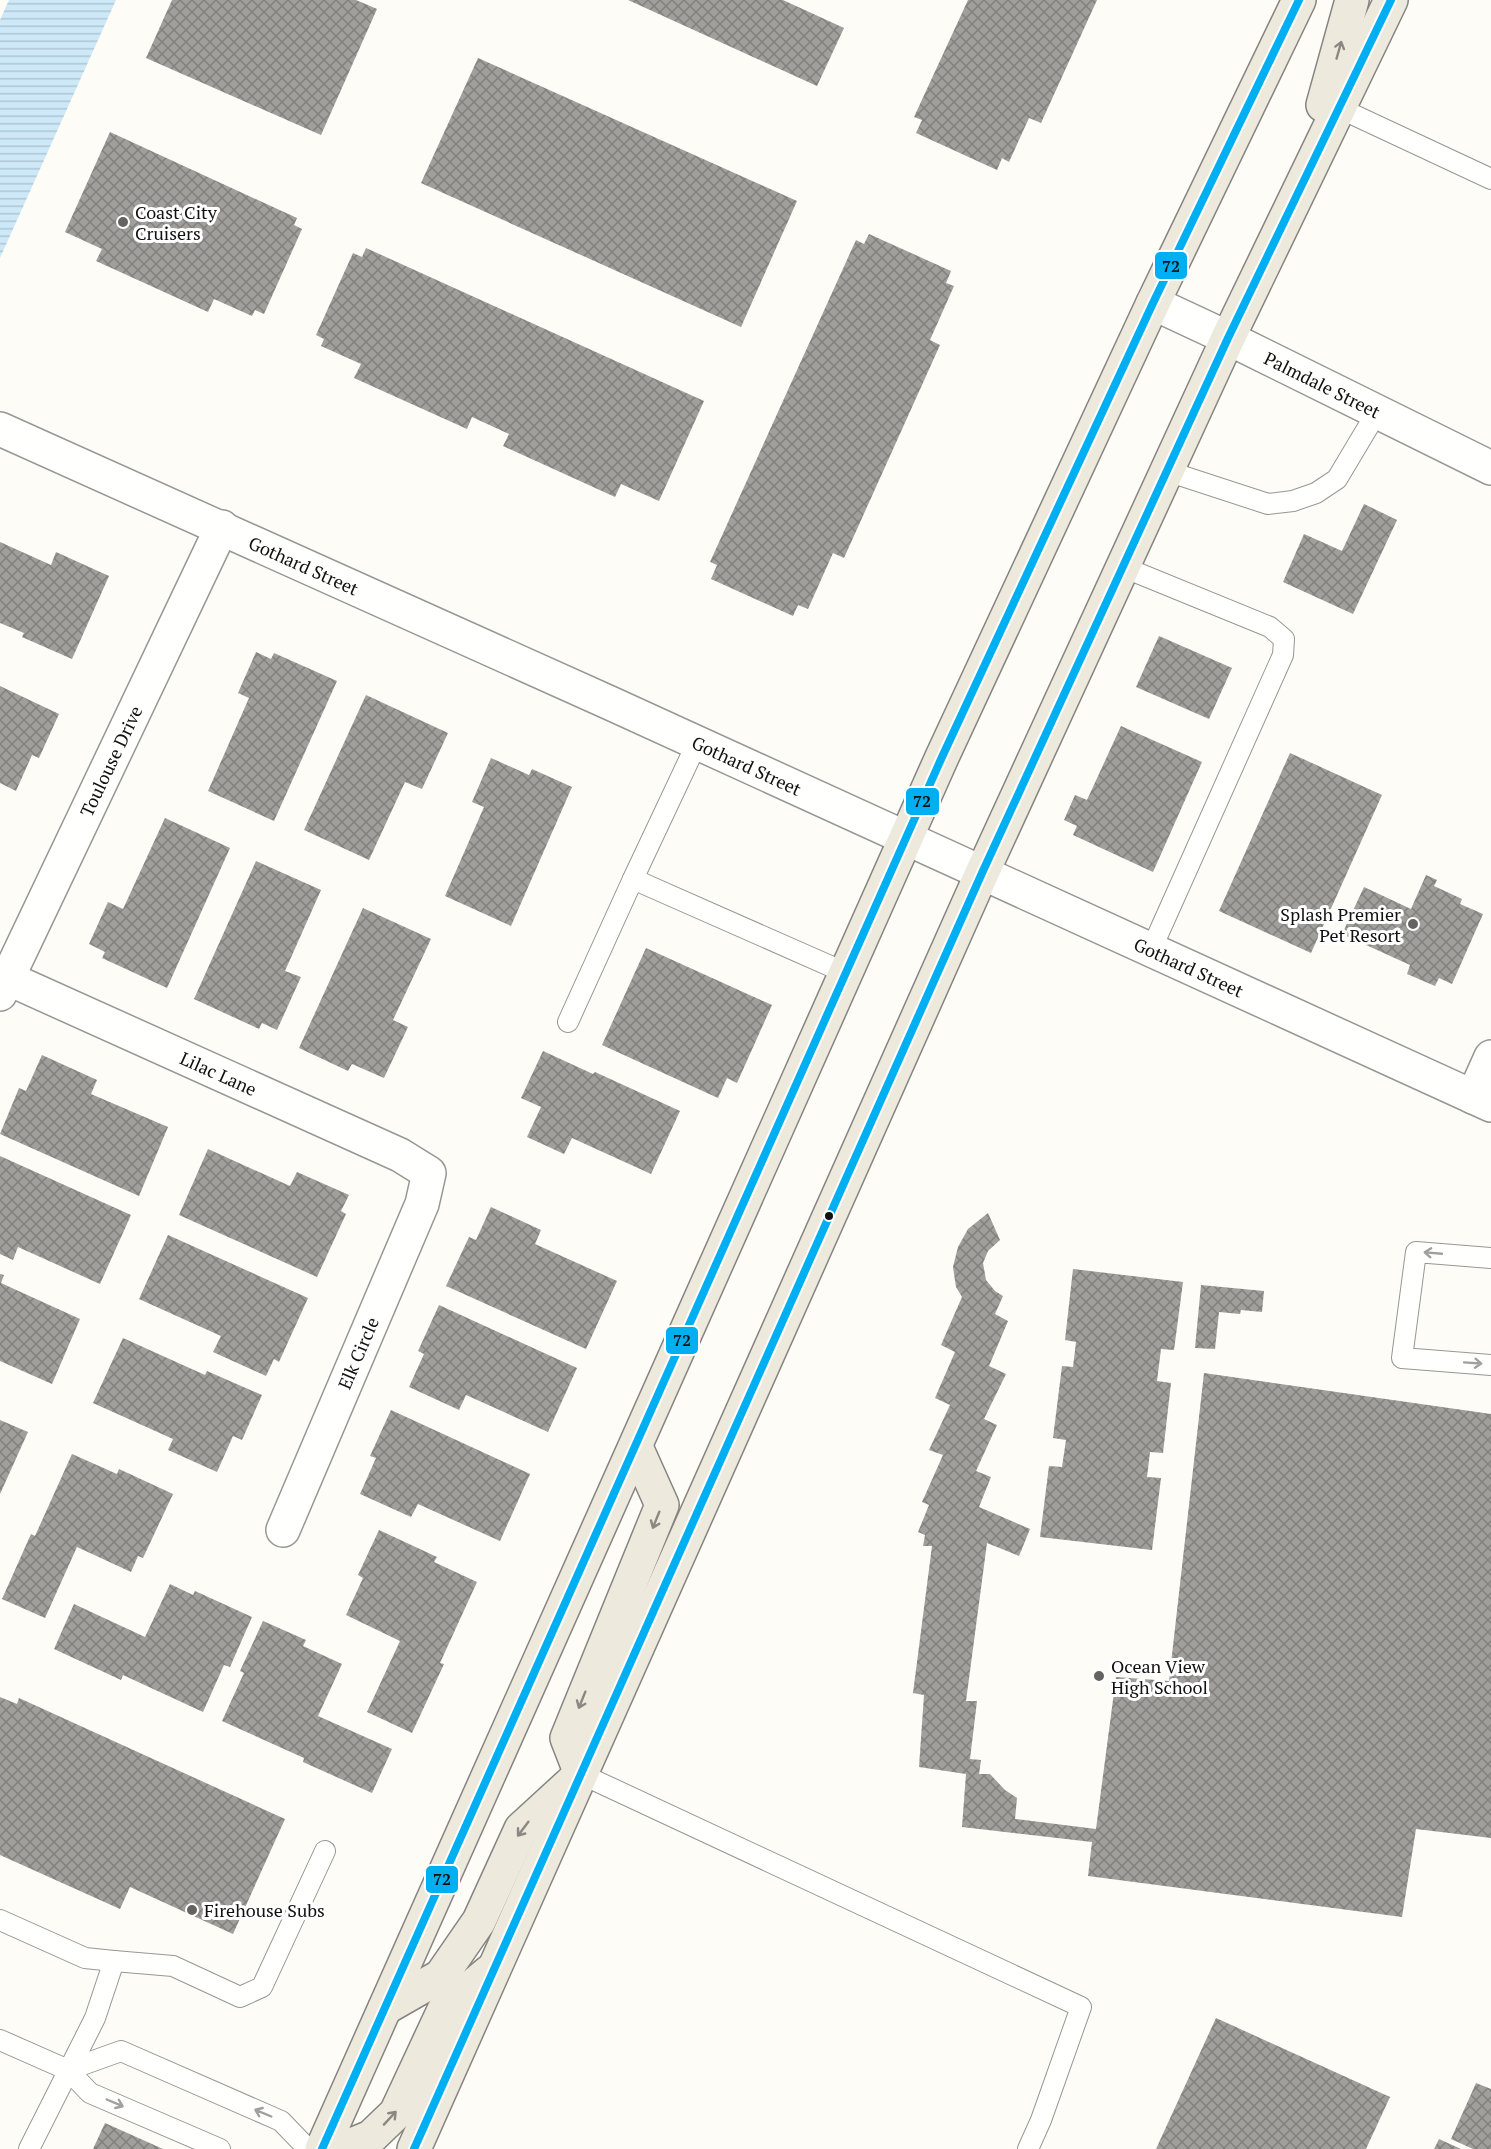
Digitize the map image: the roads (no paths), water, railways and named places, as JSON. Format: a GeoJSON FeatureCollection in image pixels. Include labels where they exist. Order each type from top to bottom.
{"type":"FeatureCollection","features":[{"type":"Feature","properties":{"kind":"main road"},"geometry":{"type":"LineString","coordinates":[[322,2149],[907,838],[1153,303],[1299,0]]}},
{"type":"Feature","properties":{"kind":"main road"},"geometry":{"type":"LineString","coordinates":[[1301,188],[1352,0]]}},
{"type":"Feature","properties":{"kind":"main road"},"geometry":{"type":"LineString","coordinates":[[414,2149],[982,873],[1228,338],[1391,0]]}},
{"type":"Feature","properties":{"kind":"main road"},"geometry":{"type":"LineString","coordinates":[[580,1774],[567,1738],[662,1505],[636,1447]]}},
{"type":"Feature","properties":{"kind":"main road"},"geometry":{"type":"LineString","coordinates":[[385,2008],[441,1976],[479,1921],[521,1829],[580,1774]]}},
{"type":"Feature","properties":{"kind":"main road"},"geometry":{"type":"LineString","coordinates":[[342,2149],[371,2137],[396,2113],[444,2010],[495,1967]]}},
{"type":"Feature","properties":{"kind":"street","name":"Palmdale Street"},"geometry":{"type":"LineString","coordinates":[[1153,303],[1377,412],[1488,460]]}},
{"type":"Feature","properties":{"kind":"street","name":"Gothard Street"},"geometry":{"type":"LineString","coordinates":[[0,429],[222,527],[1482,1101]]}},
{"type":"Feature","properties":{"kind":"street","name":"Toulouse Drive"},"geometry":{"type":"LineString","coordinates":[[4,986],[222,527]]}},
{"type":"Feature","properties":{"kind":"street","name":"Lilac Lane"},"geometry":{"type":"LineString","coordinates":[[4,986],[400,1155],[429,1173]]}},
{"type":"Feature","properties":{"kind":"street"},"geometry":{"type":"LineString","coordinates":[[1482,1101],[1491,1057]]}},
{"type":"Feature","properties":{"kind":"street","name":"Elk Circle"},"geometry":{"type":"LineString","coordinates":[[283,1530],[422,1204],[429,1173]]}},
{"type":"Feature","properties":{"kind":"lane"},"geometry":{"type":"LineString","coordinates":[[1339,108],[1491,178]]}},
{"type":"Feature","properties":{"kind":"lane"},"geometry":{"type":"LineString","coordinates":[[1167,471],[1268,504],[1293,501],[1316,493],[1337,479],[1377,412]]}},
{"type":"Feature","properties":{"kind":"lane"},"geometry":{"type":"LineString","coordinates":[[1123,567],[1270,627],[1284,639],[1283,655],[1150,950]]}},
{"type":"Feature","properties":{"kind":"lane"},"geometry":{"type":"LineString","coordinates":[[568,1022],[697,743]]}},
{"type":"Feature","properties":{"kind":"lane"},"geometry":{"type":"LineString","coordinates":[[633,879],[846,973]]}},
{"type":"Feature","properties":{"kind":"lane"},"geometry":{"type":"LineString","coordinates":[[1491,1258],[1416,1252],[1402,1358],[1491,1365]]}},
{"type":"Feature","properties":{"kind":"lane"},"geometry":{"type":"LineString","coordinates":[[580,1774],[1081,2007],[1041,2120],[1028,2149]]}},
{"type":"Feature","properties":{"kind":"lane"},"geometry":{"type":"LineString","coordinates":[[0,1920],[85,1958],[173,1966],[240,1997],[262,1987],[325,1851]]}},
{"type":"Feature","properties":{"kind":"lane"},"geometry":{"type":"LineString","coordinates":[[29,2149],[94,2018],[114,1961]]}},
{"type":"Feature","properties":{"kind":"lane"},"geometry":{"type":"LineString","coordinates":[[0,2040],[68,2070],[90,2092],[220,2149]]}},
{"type":"Feature","properties":{"kind":"lane"},"geometry":{"type":"LineString","coordinates":[[68,2070],[121,2051],[281,2121],[308,2149]]}},
{"type":"Feature","properties":{"kind":"water"},"geometry":{"type":"Polygon","coordinates":[[[9,0],[116,0],[0,258],[0,20],[9,0]]]}},
{"type":"Feature","properties":{"kind":"place","name":"Coast City Cruisers"},"geometry":{"type":"Point","coordinates":[123,222]}},
{"type":"Feature","properties":{"kind":"place","name":"Splash Premier Pet Resort"},"geometry":{"type":"Point","coordinates":[1413,924]}},
{"type":"Feature","properties":{"kind":"place","name":"Ocean View High School"},"geometry":{"type":"Point","coordinates":[1099,1676]}},
{"type":"Feature","properties":{"kind":"place","name":"Firehouse Subs"},"geometry":{"type":"Point","coordinates":[192,1910]}}]}
